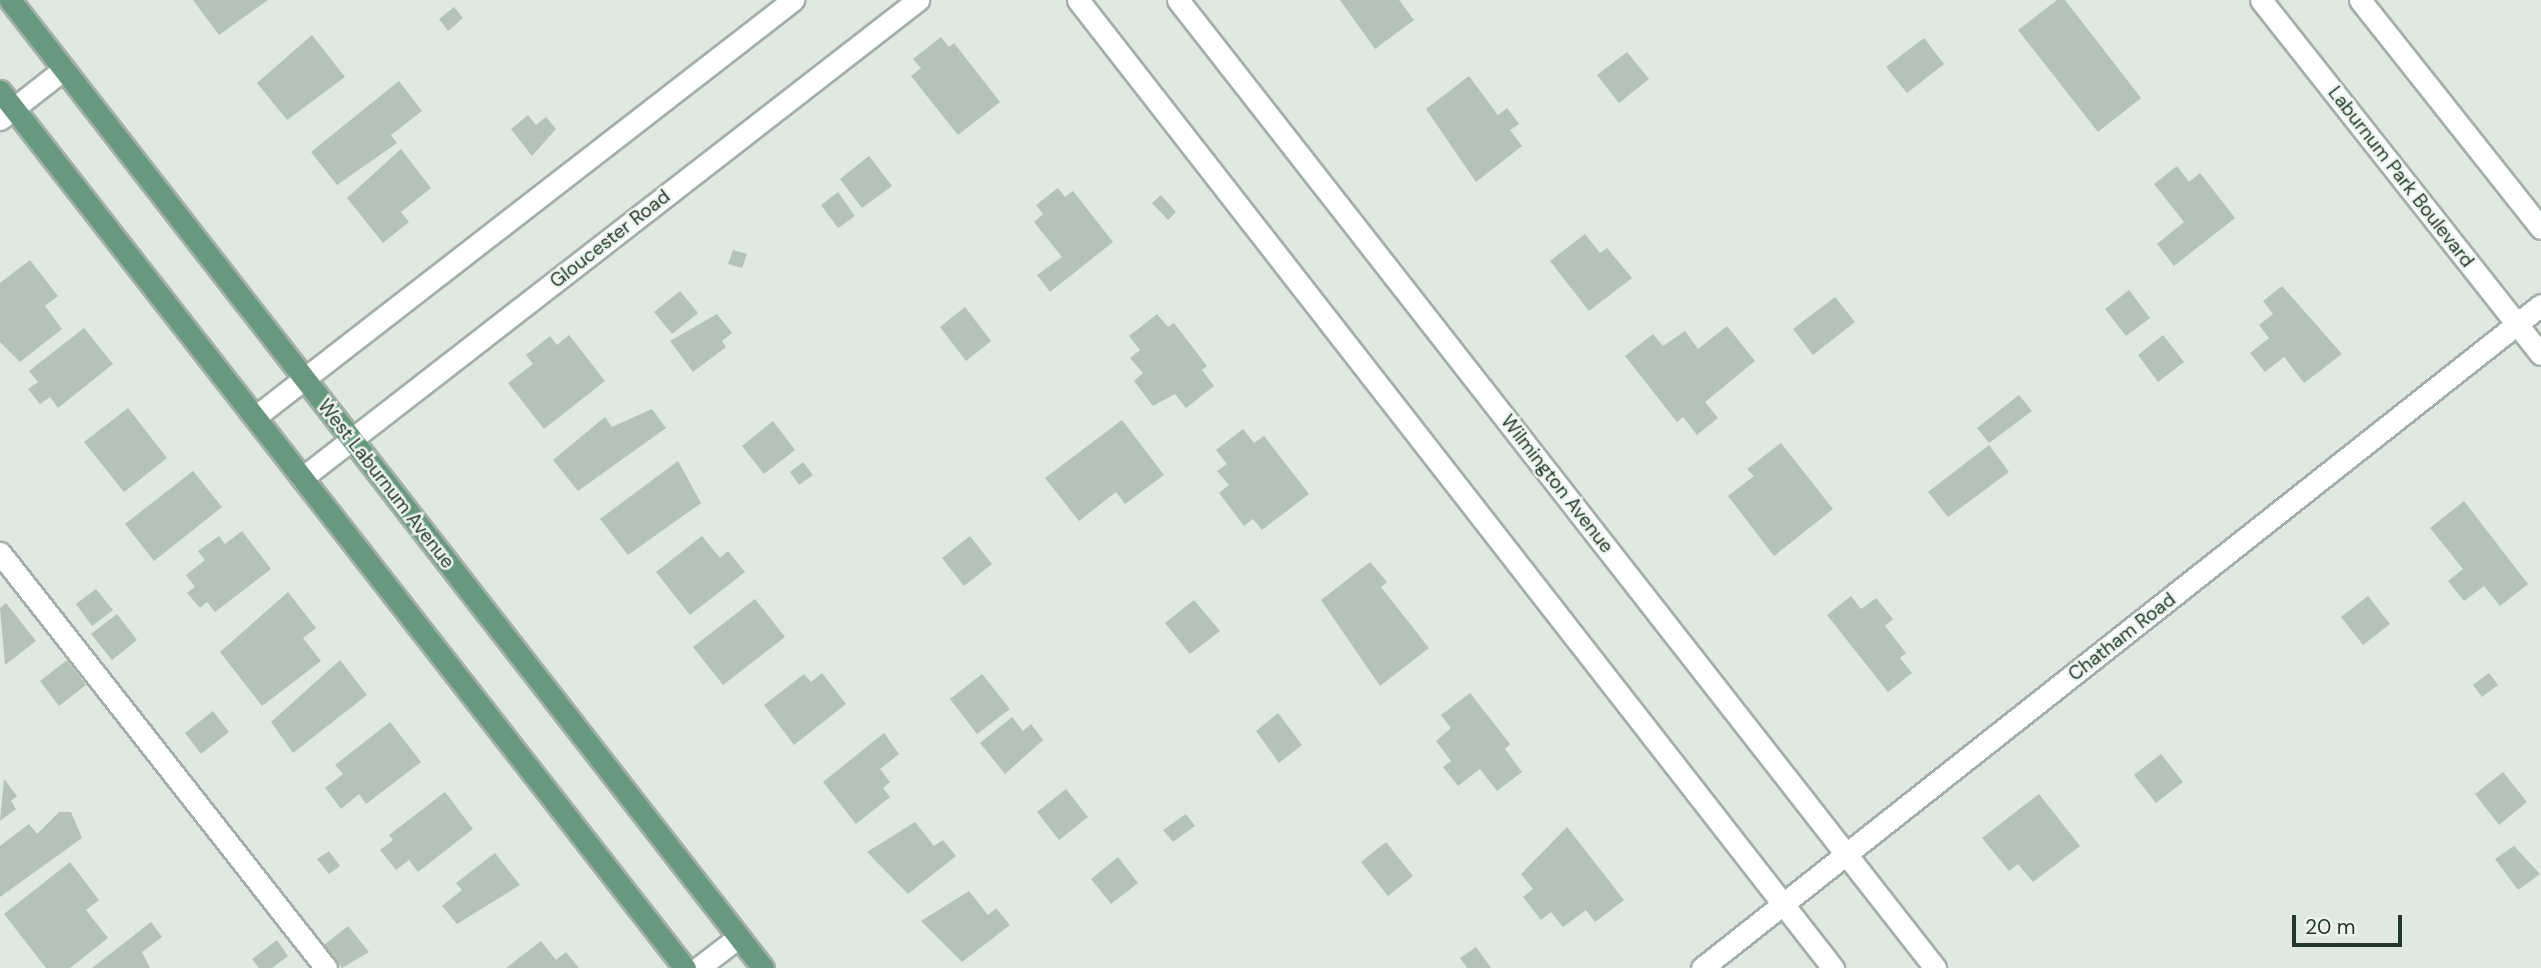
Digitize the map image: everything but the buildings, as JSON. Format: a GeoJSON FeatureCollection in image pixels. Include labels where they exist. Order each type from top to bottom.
{"type":"FeatureCollection","features":[{"type":"Feature","properties":{"kind":"main road","name":"West Laburnum Avenue"},"geometry":{"type":"LineString","coordinates":[[10,0],[763,968]]}},
{"type":"Feature","properties":{"kind":"main road"},"geometry":{"type":"LineString","coordinates":[[0,91],[7,113],[255,417],[685,968]]}},
{"type":"Feature","properties":{"kind":"street"},"geometry":{"type":"LineString","coordinates":[[255,417],[793,0]]}},
{"type":"Feature","properties":{"kind":"street","name":"Gloucester Road"},"geometry":{"type":"LineString","coordinates":[[302,478],[918,0]]}},
{"type":"Feature","properties":{"kind":"street"},"geometry":{"type":"LineString","coordinates":[[1078,0],[1833,968]]}},
{"type":"Feature","properties":{"kind":"street","name":"Wilmington Avenue"},"geometry":{"type":"LineString","coordinates":[[1178,0],[1935,968]]}},
{"type":"Feature","properties":{"kind":"street","name":"Laburnum Park Boulevard"},"geometry":{"type":"LineString","coordinates":[[2262,0],[2541,354]]}},
{"type":"Feature","properties":{"kind":"street"},"geometry":{"type":"LineString","coordinates":[[2360,0],[2541,228]]}},
{"type":"Feature","properties":{"kind":"street"},"geometry":{"type":"LineString","coordinates":[[7,113],[64,69]]}},
{"type":"Feature","properties":{"kind":"street","name":"Chatham Road"},"geometry":{"type":"LineString","coordinates":[[1702,968],[2541,305]]}},
{"type":"Feature","properties":{"kind":"street"},"geometry":{"type":"LineString","coordinates":[[0,553],[326,968]]}},
{"type":"Feature","properties":{"kind":"street"},"geometry":{"type":"LineString","coordinates":[[698,968],[739,937]]}}]}
